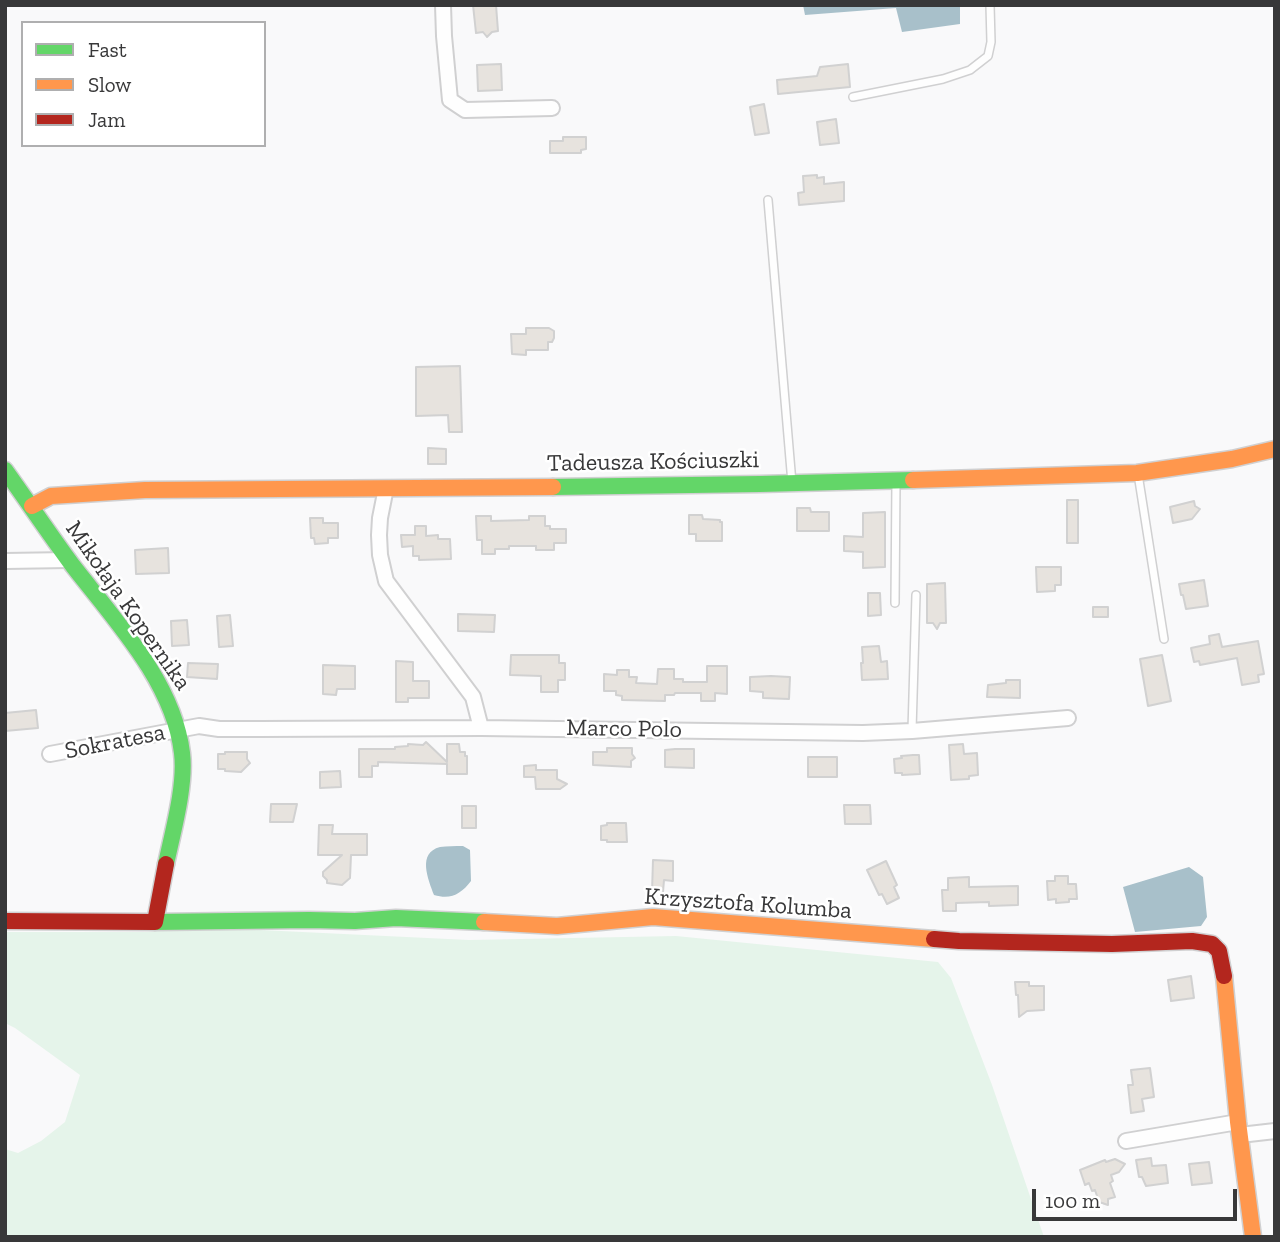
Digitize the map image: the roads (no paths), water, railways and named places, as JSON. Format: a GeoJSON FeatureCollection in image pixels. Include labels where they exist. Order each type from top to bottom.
{"type":"FeatureCollection","features":[{"type":"Feature","properties":{"kind":"street"},"geometry":{"type":"LineString","coordinates":[[443,5],[450,100],[465,110],[552,108]]}},
{"type":"Feature","properties":{"kind":"street","name":"Tadeusza Kościuszki"},"geometry":{"type":"LineString","coordinates":[[32,506],[51,496],[145,490],[792,483],[1138,473],[1275,449]]}},
{"type":"Feature","properties":{"kind":"street","name":"Mikołaja Kopernika"},"geometry":{"type":"LineString","coordinates":[[5,470],[160,684],[179,730],[183,756],[182,782],[155,922]]}},
{"type":"Feature","properties":{"kind":"street"},"geometry":{"type":"LineString","coordinates":[[386,488],[379,535],[386,581],[473,697],[481,728]]}},
{"type":"Feature","properties":{"kind":"street"},"geometry":{"type":"LineString","coordinates":[[5,561],[69,560]]}},
{"type":"Feature","properties":{"kind":"street","name":"Marco Polo"},"geometry":{"type":"LineString","coordinates":[[179,730],[199,726],[219,729],[651,729],[863,733],[1068,718]]}},
{"type":"Feature","properties":{"kind":"street","name":"Sokratesa"},"geometry":{"type":"LineString","coordinates":[[50,754],[179,730]]}},
{"type":"Feature","properties":{"kind":"street","name":"Krzysztofa Kolumba"},"geometry":{"type":"LineString","coordinates":[[155,922],[355,921],[396,918],[557,926],[653,917],[960,941],[1212,944],[1219,951],[1224,976],[1239,1129]]}},
{"type":"Feature","properties":{"kind":"street"},"geometry":{"type":"LineString","coordinates":[[5,921],[155,922]]}},
{"type":"Feature","properties":{"kind":"street"},"geometry":{"type":"LineString","coordinates":[[1239,1129],[1252,1237]]}},
{"type":"Feature","properties":{"kind":"street"},"geometry":{"type":"LineString","coordinates":[[1126,1141],[1239,1129],[1275,1131]]}},
{"type":"Feature","properties":{"kind":"lane"},"geometry":{"type":"LineString","coordinates":[[853,97],[943,79],[970,70],[988,56],[991,42],[990,5]]}},
{"type":"Feature","properties":{"kind":"lane"},"geometry":{"type":"LineString","coordinates":[[768,200],[792,483]]}},
{"type":"Feature","properties":{"kind":"lane"},"geometry":{"type":"LineString","coordinates":[[1138,473],[1164,639]]}},
{"type":"Feature","properties":{"kind":"lane"},"geometry":{"type":"LineString","coordinates":[[895,603],[896,480]]}},
{"type":"Feature","properties":{"kind":"lane"},"geometry":{"type":"LineString","coordinates":[[912,731],[916,595]]}},
{"type":"Feature","properties":{"kind":"water"},"geometry":{"type":"Polygon","coordinates":[[[803,5],[960,5],[960,24],[902,32],[896,8],[805,15],[803,5]]]}},
{"type":"Feature","properties":{"kind":"water"},"geometry":{"type":"Polygon","coordinates":[[[463,846],[470,850],[471,881],[455,895],[434,895],[426,867],[429,855],[440,847],[463,846]]]}},
{"type":"Feature","properties":{"kind":"water"},"geometry":{"type":"Polygon","coordinates":[[[1189,867],[1203,877],[1207,917],[1201,926],[1135,932],[1123,887],[1189,867]]]}}]}
